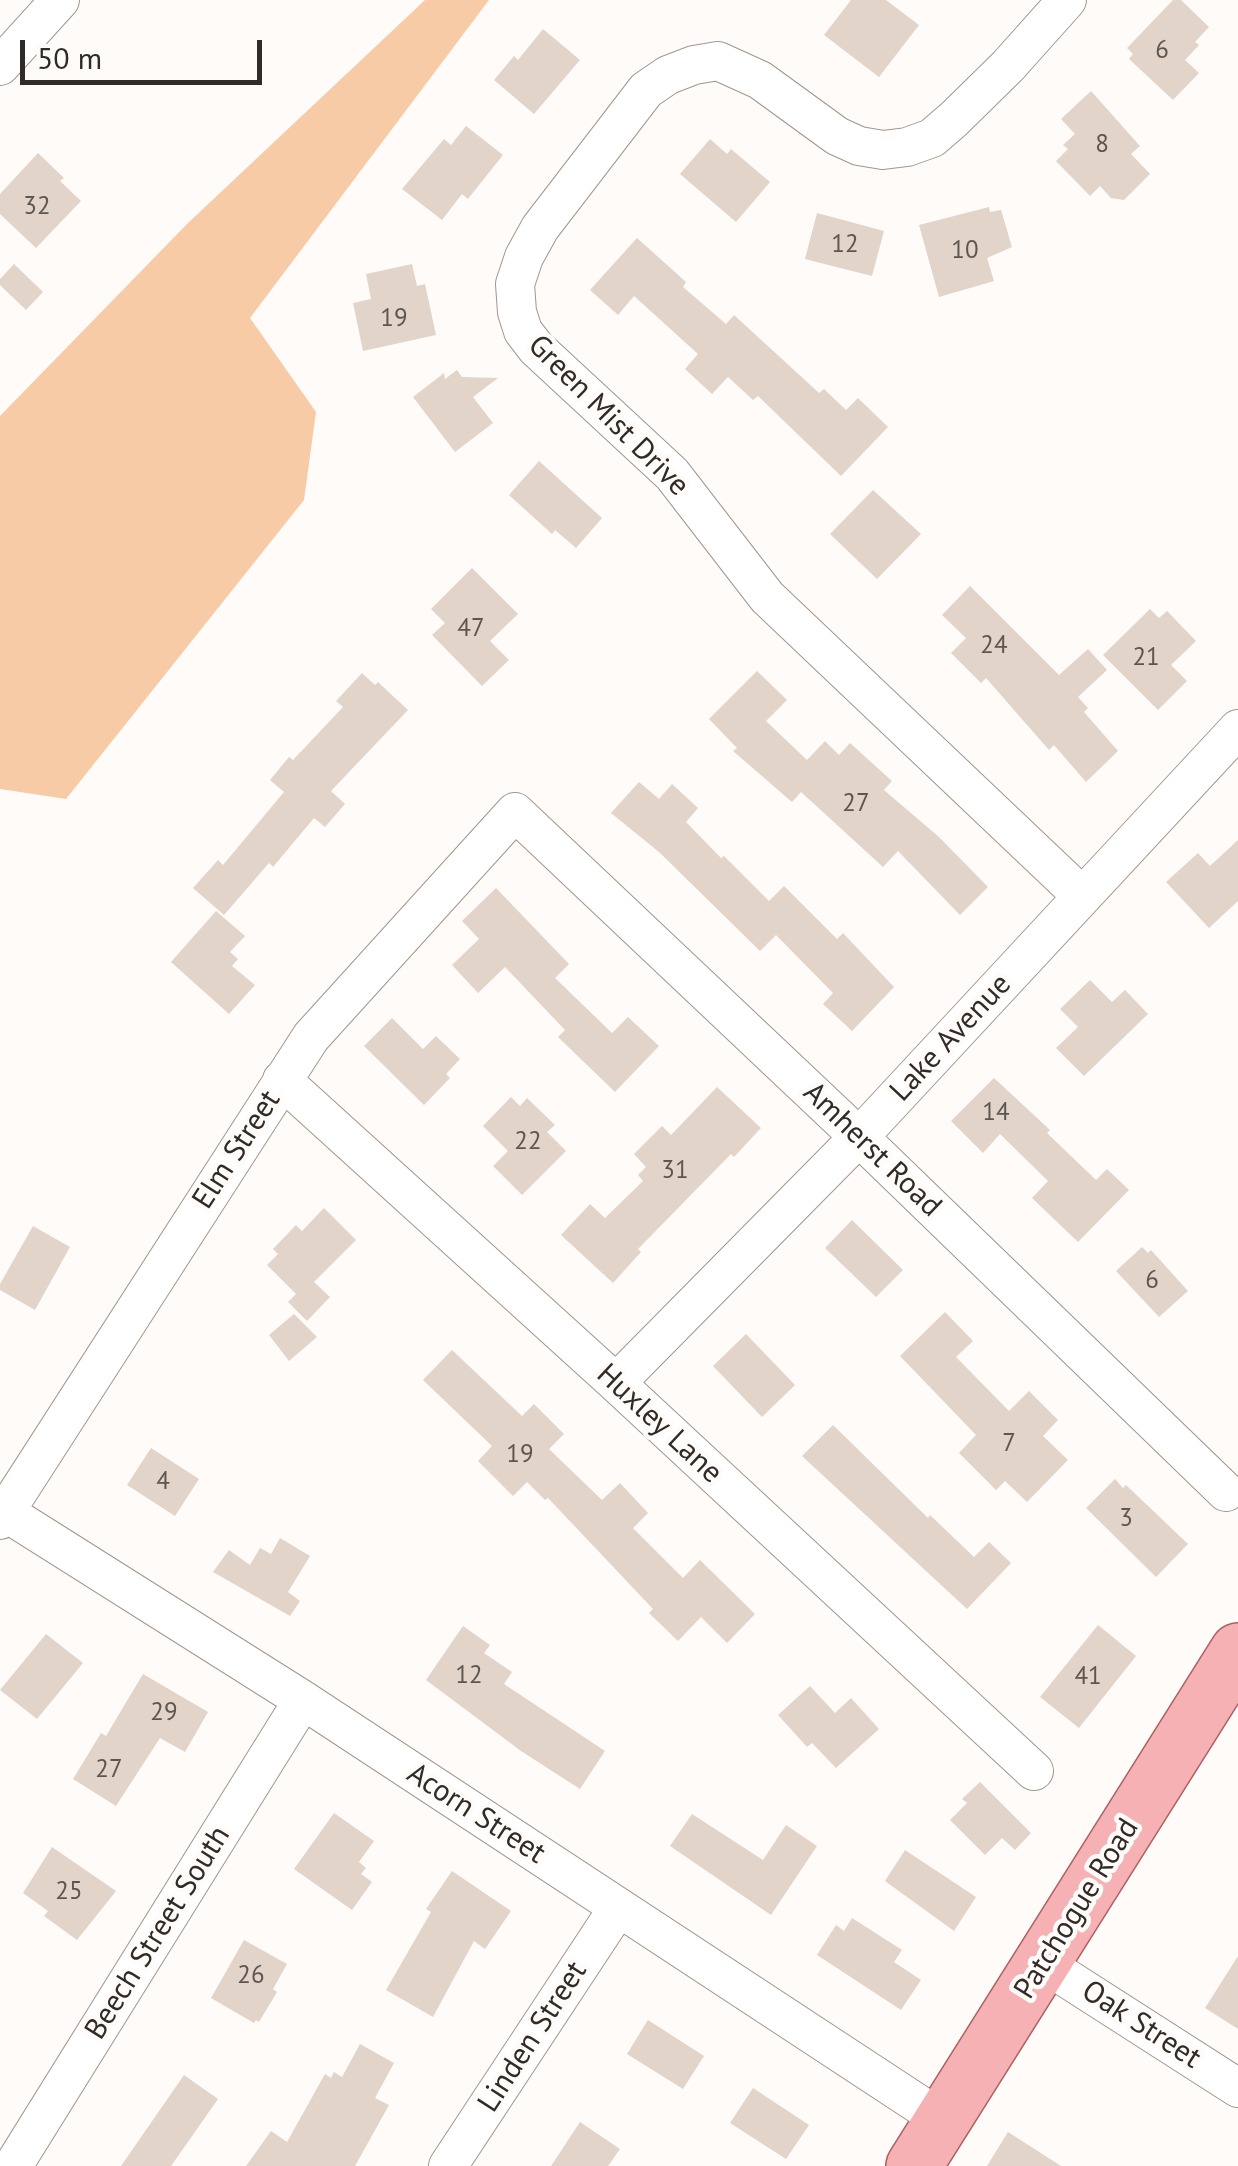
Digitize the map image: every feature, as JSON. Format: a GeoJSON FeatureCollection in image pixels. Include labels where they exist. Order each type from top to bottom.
{"type":"FeatureCollection","features":[{"type":"Feature","properties":{"kind":"main road","name":"Patchogue Road"},"geometry":{"type":"LineString","coordinates":[[914,2166],[1238,1651]]}},
{"type":"Feature","properties":{"kind":"street"},"geometry":{"type":"LineString","coordinates":[[0,66],[60,0]]}},
{"type":"Feature","properties":{"kind":"street","name":"Green Mist Drive"},"geometry":{"type":"LineString","coordinates":[[1067,0],[954,119],[932,138],[907,147],[884,150],[858,146],[837,136],[760,80],[718,61],[668,75],[646,90],[540,228],[515,284],[523,332],[672,474],[767,598],[1082,896]]}},
{"type":"Feature","properties":{"kind":"street","name":"Lake Avenue"},"geometry":{"type":"LineString","coordinates":[[616,1383],[859,1137],[1238,728]]}},
{"type":"Feature","properties":{"kind":"street","name":"Elm Street"},"geometry":{"type":"LineString","coordinates":[[3,1516],[312,1036],[515,812]]}},
{"type":"Feature","properties":{"kind":"street","name":"Amherst Road"},"geometry":{"type":"LineString","coordinates":[[515,812],[1226,1492]]}},
{"type":"Feature","properties":{"kind":"street","name":"Huxley Lane"},"geometry":{"type":"LineString","coordinates":[[282,1080],[1034,1771]]}},
{"type":"Feature","properties":{"kind":"street","name":"Acorn Street"},"geometry":{"type":"LineString","coordinates":[[3,1516],[303,1700],[944,2121]]}},
{"type":"Feature","properties":{"kind":"street","name":"Beech Street South"},"geometry":{"type":"LineString","coordinates":[[13,2166],[303,1700]]}},
{"type":"Feature","properties":{"kind":"street","name":"Linden Street"},"geometry":{"type":"LineString","coordinates":[[448,2166],[618,1908]]}},
{"type":"Feature","properties":{"kind":"street","name":"Oak Street"},"geometry":{"type":"LineString","coordinates":[[1043,1964],[1238,2088]]}},
{"type":"Feature","properties":{"kind":"shaded area"},"geometry":{"type":"Polygon","coordinates":[[[425,0],[489,0],[250,318],[316,412],[304,500],[66,799],[0,789],[0,416],[188,223],[425,0]]]}},
{"type":"Feature","properties":{"kind":"building"},"geometry":{"type":"Polygon","coordinates":[[[851,0],[886,0],[919,25],[879,77],[824,35],[851,0]]]}},
{"type":"Feature","properties":{"kind":"building"},"geometry":{"type":"Polygon","coordinates":[[[1173,0],[1181,0],[1209,27],[1185,60],[1199,73],[1173,100],[1129,59],[1133,54],[1127,48],[1173,0]]]}},
{"type":"Feature","properties":{"kind":"building"},"geometry":{"type":"Polygon","coordinates":[[[543,29],[580,60],[534,114],[494,80],[514,56],[518,60],[543,29]]]}},
{"type":"Feature","properties":{"kind":"building"},"geometry":{"type":"Polygon","coordinates":[[[1091,91],[1140,146],[1131,154],[1150,174],[1124,200],[1111,198],[1100,186],[1090,196],[1056,161],[1068,149],[1063,145],[1075,134],[1061,119],[1091,91]]]}},
{"type":"Feature","properties":{"kind":"building"},"geometry":{"type":"Polygon","coordinates":[[[466,126],[503,155],[468,199],[462,194],[442,220],[402,189],[444,139],[451,145],[466,126]]]}},
{"type":"Feature","properties":{"kind":"building"},"geometry":{"type":"Polygon","coordinates":[[[710,139],[727,154],[731,149],[770,182],[736,222],[680,174],[710,139]]]}},
{"type":"Feature","properties":{"kind":"building"},"geometry":{"type":"Polygon","coordinates":[[[38,153],[81,201],[36,248],[0,214],[0,194],[38,153]]]}},
{"type":"Feature","properties":{"kind":"building"},"geometry":{"type":"Polygon","coordinates":[[[989,207],[990,212],[1001,210],[1012,247],[987,258],[994,281],[939,297],[919,225],[989,207]]]}},
{"type":"Feature","properties":{"kind":"building"},"geometry":{"type":"Polygon","coordinates":[[[817,213],[884,231],[872,276],[805,259],[817,213]]]}},
{"type":"Feature","properties":{"kind":"building"},"geometry":{"type":"Polygon","coordinates":[[[637,238],[686,282],[683,287],[726,324],[734,315],[819,393],[824,389],[846,410],[858,398],[888,427],[841,476],[758,396],[753,400],[728,377],[712,394],[685,369],[698,354],[634,296],[618,315],[590,290],[637,238]]]}},
{"type":"Feature","properties":{"kind":"building"},"geometry":{"type":"Polygon","coordinates":[[[14,264],[43,292],[26,310],[0,285],[0,279],[14,264]]]}},
{"type":"Feature","properties":{"kind":"building"},"geometry":{"type":"Polygon","coordinates":[[[412,264],[417,286],[425,284],[436,335],[363,351],[353,303],[371,299],[366,274],[412,264]]]}},
{"type":"Feature","properties":{"kind":"building"},"geometry":{"type":"Polygon","coordinates":[[[457,370],[462,377],[498,378],[473,397],[493,423],[455,452],[413,397],[444,373],[445,379],[457,370]]]}},
{"type":"Feature","properties":{"kind":"building"},"geometry":{"type":"Polygon","coordinates":[[[539,461],[602,518],[576,548],[555,530],[552,534],[509,495],[539,461]]]}},
{"type":"Feature","properties":{"kind":"building"},"geometry":{"type":"Polygon","coordinates":[[[873,490],[921,534],[877,579],[830,534],[873,490]]]}},
{"type":"Feature","properties":{"kind":"building"},"geometry":{"type":"Polygon","coordinates":[[[472,568],[518,614],[490,641],[509,660],[482,686],[432,635],[445,623],[431,609],[472,568]]]}},
{"type":"Feature","properties":{"kind":"building"},"geometry":{"type":"Polygon","coordinates":[[[970,586],[1059,675],[1088,649],[1107,670],[1078,697],[1088,708],[1084,712],[1118,751],[1086,782],[1054,745],[1049,750],[986,678],[981,683],[951,653],[966,638],[942,615],[970,586]]]}},
{"type":"Feature","properties":{"kind":"building"},"geometry":{"type":"Polygon","coordinates":[[[1150,609],[1159,618],[1167,611],[1196,641],[1171,665],[1187,681],[1158,710],[1103,655],[1150,609]]]}},
{"type":"Feature","properties":{"kind":"building"},"geometry":{"type":"Polygon","coordinates":[[[757,671],[787,700],[766,721],[807,760],[825,741],[839,755],[850,743],[892,781],[884,790],[939,837],[988,887],[960,915],[898,851],[883,867],[801,792],[792,802],[733,751],[737,748],[709,719],[757,671]]]}},
{"type":"Feature","properties":{"kind":"building"},"geometry":{"type":"Polygon","coordinates":[[[362,673],[375,685],[378,682],[408,710],[331,791],[345,804],[325,827],[314,818],[273,867],[269,863],[224,915],[193,888],[218,860],[223,865],[284,792],[270,780],[343,707],[336,701],[362,673]]]}},
{"type":"Feature","properties":{"kind":"building"},"geometry":{"type":"Polygon","coordinates":[[[639,782],[659,799],[672,784],[698,808],[686,822],[721,858],[724,856],[769,901],[784,886],[837,939],[843,933],[894,987],[852,1031],[823,1004],[833,993],[776,935],[760,951],[659,852],[611,813],[639,782]]]}},
{"type":"Feature","properties":{"kind":"building"},"geometry":{"type":"Polygon","coordinates":[[[1238,840],[1238,901],[1209,928],[1166,882],[1198,853],[1210,866],[1238,840]]]}},
{"type":"Feature","properties":{"kind":"building"},"geometry":{"type":"Polygon","coordinates":[[[496,888],[569,964],[555,978],[612,1033],[628,1017],[659,1046],[615,1092],[558,1037],[565,1030],[505,967],[478,993],[452,965],[479,939],[462,921],[496,888]]]}},
{"type":"Feature","properties":{"kind":"building"},"geometry":{"type":"Polygon","coordinates":[[[216,911],[245,936],[230,952],[238,959],[232,966],[255,985],[229,1014],[171,962],[216,911]]]}},
{"type":"Feature","properties":{"kind":"building"},"geometry":{"type":"Polygon","coordinates":[[[1090,980],[1112,1002],[1125,990],[1148,1014],[1084,1076],[1056,1048],[1078,1027],[1060,1009],[1090,980]]]}},
{"type":"Feature","properties":{"kind":"building"},"geometry":{"type":"Polygon","coordinates":[[[392,1018],[423,1049],[436,1036],[460,1059],[446,1074],[450,1078],[424,1105],[364,1046],[392,1018]]]}},
{"type":"Feature","properties":{"kind":"building"},"geometry":{"type":"Polygon","coordinates":[[[994,1078],[1096,1180],[1107,1169],[1129,1190],[1078,1242],[1032,1198],[1048,1181],[1000,1134],[983,1153],[951,1121],[994,1078]]]}},
{"type":"Feature","properties":{"kind":"building"},"geometry":{"type":"Polygon","coordinates":[[[717,1087],[761,1128],[638,1249],[641,1252],[613,1283],[561,1235],[590,1204],[605,1218],[643,1181],[638,1175],[646,1167],[634,1154],[662,1126],[671,1135],[717,1087]]]}},
{"type":"Feature","properties":{"kind":"building"},"geometry":{"type":"Polygon","coordinates":[[[511,1097],[520,1106],[527,1098],[555,1125],[547,1132],[566,1151],[522,1195],[493,1166],[508,1151],[483,1126],[511,1097]]]}},
{"type":"Feature","properties":{"kind":"building"},"geometry":{"type":"Polygon","coordinates":[[[324,1208],[356,1240],[314,1282],[330,1297],[307,1321],[288,1302],[296,1294],[267,1265],[278,1254],[273,1249],[296,1225],[302,1231],[324,1208]]]}},
{"type":"Feature","properties":{"kind":"building"},"geometry":{"type":"Polygon","coordinates":[[[852,1220],[903,1270],[876,1297],[825,1248],[852,1220]]]}},
{"type":"Feature","properties":{"kind":"building"},"geometry":{"type":"Polygon","coordinates":[[[33,1226],[70,1247],[35,1310],[0,1290],[33,1226]]]}},
{"type":"Feature","properties":{"kind":"building"},"geometry":{"type":"Polygon","coordinates":[[[1142,1247],[1148,1253],[1151,1250],[1188,1291],[1159,1317],[1116,1271],[1142,1247]]]}},
{"type":"Feature","properties":{"kind":"building"},"geometry":{"type":"Polygon","coordinates":[[[945,1312],[973,1341],[956,1357],[1009,1411],[1029,1391],[1058,1420],[1043,1436],[1068,1460],[1027,1502],[1005,1481],[996,1490],[959,1453],[976,1435],[900,1356],[945,1312]]]}},
{"type":"Feature","properties":{"kind":"building"},"geometry":{"type":"Polygon","coordinates":[[[294,1314],[317,1337],[289,1361],[269,1335],[294,1314]]]}},
{"type":"Feature","properties":{"kind":"building"},"geometry":{"type":"Polygon","coordinates":[[[746,1334],[795,1385],[762,1417],[713,1366],[746,1334]]]}},
{"type":"Feature","properties":{"kind":"building"},"geometry":{"type":"Polygon","coordinates":[[[452,1350],[522,1416],[534,1404],[564,1434],[549,1449],[602,1500],[620,1483],[648,1513],[633,1528],[683,1578],[700,1560],[755,1614],[727,1643],[701,1617],[678,1641],[649,1613],[653,1609],[548,1498],[545,1500],[527,1482],[513,1496],[478,1461],[492,1446],[423,1380],[452,1350]]]}},
{"type":"Feature","properties":{"kind":"building"},"geometry":{"type":"Polygon","coordinates":[[[833,1425],[974,1557],[989,1542],[1011,1563],[967,1609],[802,1456],[833,1425]]]}},
{"type":"Feature","properties":{"kind":"building"},"geometry":{"type":"Polygon","coordinates":[[[151,1448],[199,1479],[175,1516],[127,1485],[151,1448]]]}},
{"type":"Feature","properties":{"kind":"building"},"geometry":{"type":"Polygon","coordinates":[[[1115,1479],[1188,1544],[1156,1577],[1086,1508],[1115,1479]]]}},
{"type":"Feature","properties":{"kind":"building"},"geometry":{"type":"Polygon","coordinates":[[[280,1538],[310,1556],[288,1592],[300,1601],[290,1616],[213,1572],[229,1550],[250,1565],[260,1548],[271,1554],[280,1538]]]}},
{"type":"Feature","properties":{"kind":"building"},"geometry":{"type":"Polygon","coordinates":[[[1098,1625],[1136,1656],[1079,1728],[1040,1697],[1098,1625]]]}},
{"type":"Feature","properties":{"kind":"building"},"geometry":{"type":"Polygon","coordinates":[[[463,1626],[490,1645],[484,1653],[512,1672],[504,1684],[605,1751],[580,1789],[521,1751],[426,1680],[463,1626]]]}},
{"type":"Feature","properties":{"kind":"building"},"geometry":{"type":"Polygon","coordinates":[[[46,1634],[83,1663],[37,1719],[0,1690],[46,1634]]]}},
{"type":"Feature","properties":{"kind":"building"},"geometry":{"type":"Polygon","coordinates":[[[143,1674],[208,1712],[185,1752],[160,1738],[116,1806],[73,1779],[101,1733],[106,1736],[143,1674]]]}},
{"type":"Feature","properties":{"kind":"building"},"geometry":{"type":"Polygon","coordinates":[[[810,1686],[835,1713],[851,1698],[879,1729],[836,1768],[812,1743],[807,1747],[778,1715],[810,1686]]]}},
{"type":"Feature","properties":{"kind":"building"},"geometry":{"type":"Polygon","coordinates":[[[980,1782],[1031,1833],[1015,1850],[1002,1838],[985,1855],[950,1820],[967,1803],[962,1799],[980,1782]]]}},
{"type":"Feature","properties":{"kind":"building"},"geometry":{"type":"Polygon","coordinates":[[[334,1813],[374,1841],[359,1862],[366,1868],[361,1874],[372,1882],[352,1910],[294,1869],[334,1813]]]}},
{"type":"Feature","properties":{"kind":"building"},"geometry":{"type":"Polygon","coordinates":[[[692,1814],[763,1860],[786,1825],[817,1846],[771,1915],[670,1846],[692,1814]]]}},
{"type":"Feature","properties":{"kind":"building"},"geometry":{"type":"Polygon","coordinates":[[[52,1847],[116,1891],[77,1940],[44,1916],[48,1911],[23,1893],[52,1847]]]}},
{"type":"Feature","properties":{"kind":"building"},"geometry":{"type":"Polygon","coordinates":[[[905,1850],[976,1897],[954,1931],[885,1881],[905,1850]]]}},
{"type":"Feature","properties":{"kind":"building"},"geometry":{"type":"Polygon","coordinates":[[[452,1871],[511,1911],[485,1949],[474,1941],[433,2017],[386,1990],[431,1912],[426,1909],[452,1871]]]}},
{"type":"Feature","properties":{"kind":"building"},"geometry":{"type":"Polygon","coordinates":[[[852,1918],[902,1950],[894,1962],[921,1980],[901,2010],[817,1955],[836,1925],[844,1931],[852,1918]]]}},
{"type":"Feature","properties":{"kind":"building"},"geometry":{"type":"Polygon","coordinates":[[[244,1940],[287,1964],[273,1989],[277,1992],[259,2022],[254,2023],[211,1998],[244,1940]]]}},
{"type":"Feature","properties":{"kind":"building"},"geometry":{"type":"Polygon","coordinates":[[[1238,1956],[1238,2029],[1205,2008],[1238,1956]]]}},
{"type":"Feature","properties":{"kind":"building"},"geometry":{"type":"Polygon","coordinates":[[[648,2020],[704,2056],[683,2089],[627,2054],[648,2020]]]}},
{"type":"Feature","properties":{"kind":"building"},"geometry":{"type":"Polygon","coordinates":[[[360,2044],[394,2063],[375,2098],[389,2105],[355,2166],[246,2166],[271,2131],[287,2142],[325,2074],[331,2078],[334,2072],[342,2077],[360,2044]]]}},
{"type":"Feature","properties":{"kind":"building"},"geometry":{"type":"Polygon","coordinates":[[[184,2075],[218,2099],[171,2166],[121,2166],[184,2075]]]}},
{"type":"Feature","properties":{"kind":"building"},"geometry":{"type":"Polygon","coordinates":[[[753,2088],[809,2125],[786,2159],[730,2123],[753,2088]]]}},
{"type":"Feature","properties":{"kind":"building"},"geometry":{"type":"Polygon","coordinates":[[[580,2122],[620,2149],[608,2166],[551,2166],[580,2122]]]}},
{"type":"Feature","properties":{"kind":"building"},"geometry":{"type":"Polygon","coordinates":[[[1008,2132],[1061,2166],[987,2166],[1008,2132]]]}}]}
